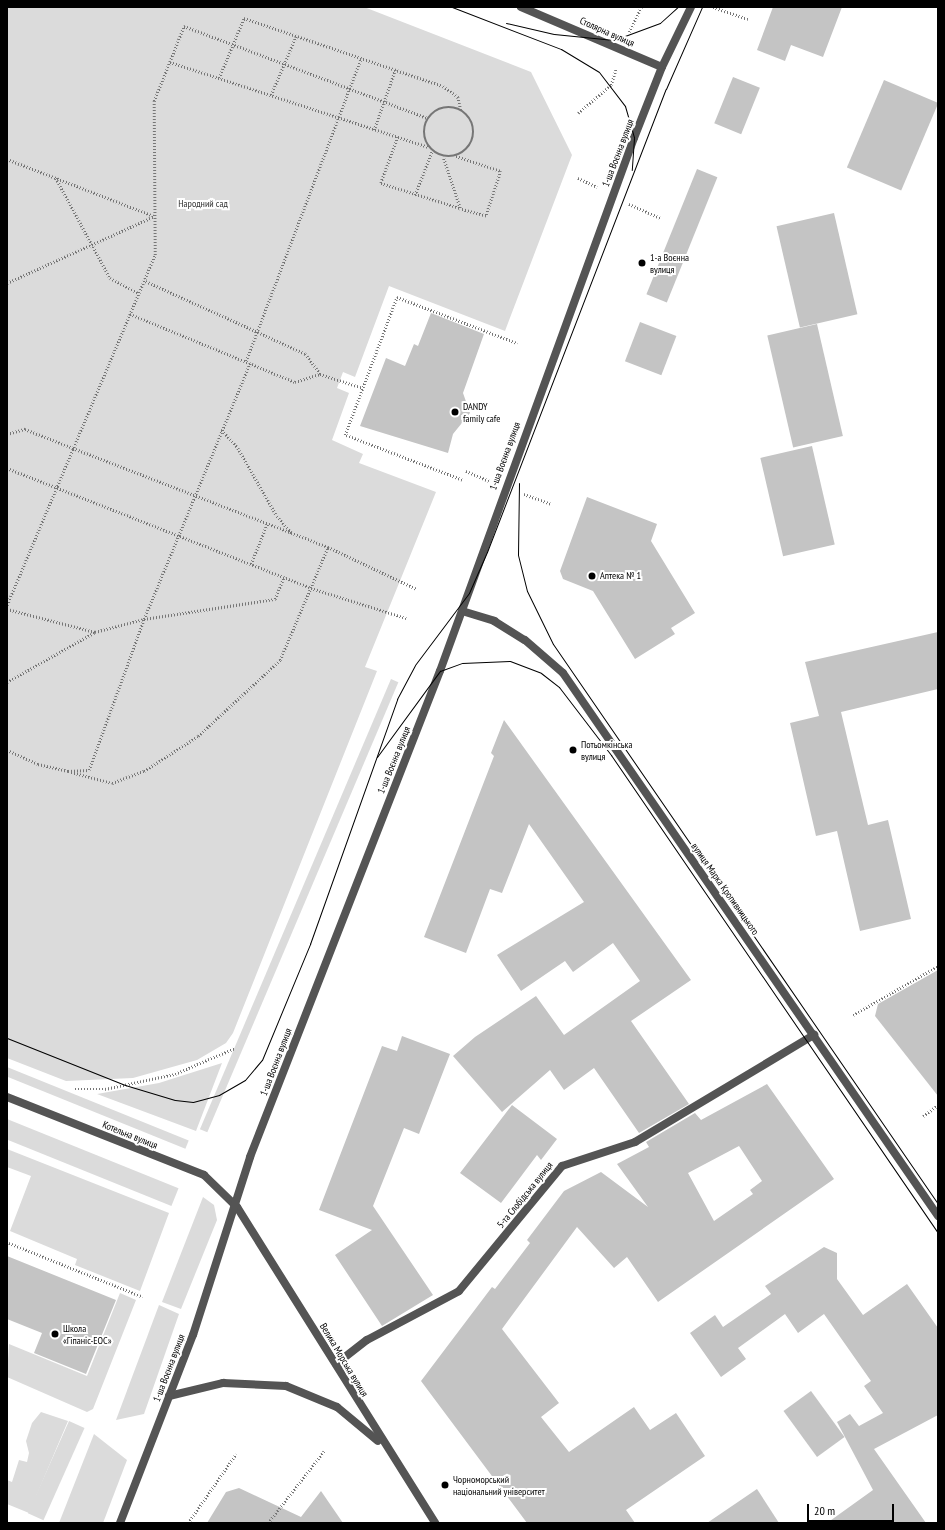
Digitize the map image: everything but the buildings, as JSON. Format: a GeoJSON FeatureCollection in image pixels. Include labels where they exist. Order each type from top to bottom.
{"type":"FeatureCollection","features":[{"type":"Feature","properties":{"kind":"street","name":"Столярна вулиця"},"geometry":{"type":"LineString","coordinates":[[521,7],[662,67]]}},
{"type":"Feature","properties":{"kind":"street","name":"1-ша Воєнна вулиця"},"geometry":{"type":"LineString","coordinates":[[120,1523],[169,1396],[237,1206],[273,1098],[462,611],[504,487],[662,67],[691,7]]}},
{"type":"Feature","properties":{"kind":"street","name":"вулиця Марка Кропивницького"},"geometry":{"type":"LineString","coordinates":[[462,611],[494,621],[525,640],[564,673],[938,1216]]}},
{"type":"Feature","properties":{"kind":"street","name":"5-та Слобідська вулиця"},"geometry":{"type":"LineString","coordinates":[[336,1364],[367,1340],[460,1291],[562,1166],[635,1142],[814,1035]]}},
{"type":"Feature","properties":{"kind":"street","name":"Котельна вулиця"},"geometry":{"type":"LineString","coordinates":[[7,1098],[204,1175],[237,1206]]}},
{"type":"Feature","properties":{"kind":"street","name":"Велика Морська вулиця"},"geometry":{"type":"LineString","coordinates":[[237,1206],[336,1364],[384,1446],[434,1523]]}},
{"type":"Feature","properties":{"kind":"street"},"geometry":{"type":"LineString","coordinates":[[169,1396],[223,1383],[286,1386],[337,1408],[384,1446]]}},
{"type":"Feature","properties":{"kind":"path"},"geometry":{"type":"LineString","coordinates":[[713,7],[748,20]]}},
{"type":"Feature","properties":{"kind":"path"},"geometry":{"type":"LineString","coordinates":[[219,78],[244,18],[443,86],[458,97],[461,110],[472,123],[474,135],[470,146],[456,156]]}},
{"type":"Feature","properties":{"kind":"path"},"geometry":{"type":"LineString","coordinates":[[7,605],[155,255],[154,101],[184,26],[428,118]]}},
{"type":"Feature","properties":{"kind":"path"},"geometry":{"type":"LineString","coordinates":[[271,95],[296,36]]}},
{"type":"Feature","properties":{"kind":"path"},"geometry":{"type":"LineString","coordinates":[[246,361],[259,332],[361,58]]}},
{"type":"Feature","properties":{"kind":"path"},"geometry":{"type":"LineString","coordinates":[[170,62],[398,137],[429,148],[443,157],[456,156],[501,171],[486,216],[415,195],[381,183],[398,137]]}},
{"type":"Feature","properties":{"kind":"path"},"geometry":{"type":"LineString","coordinates":[[374,130],[396,70]]}},
{"type":"Feature","properties":{"kind":"path"},"geometry":{"type":"LineString","coordinates":[[429,148],[424,133],[428,118],[447,107],[461,110]]}},
{"type":"Feature","properties":{"kind":"path"},"geometry":{"type":"LineString","coordinates":[[415,195],[432,151]]}},
{"type":"Feature","properties":{"kind":"path"},"geometry":{"type":"LineString","coordinates":[[443,157],[460,208]]}},
{"type":"Feature","properties":{"kind":"path"},"geometry":{"type":"LineString","coordinates":[[7,159],[155,216]]}},
{"type":"Feature","properties":{"kind":"path"},"geometry":{"type":"LineString","coordinates":[[56,178],[110,278],[138,293]]}},
{"type":"Feature","properties":{"kind":"path"},"geometry":{"type":"LineString","coordinates":[[7,283],[155,216]]}},
{"type":"Feature","properties":{"kind":"path"},"geometry":{"type":"LineString","coordinates":[[144,281],[305,354],[320,374],[362,388]]}},
{"type":"Feature","properties":{"kind":"path"},"geometry":{"type":"LineString","coordinates":[[462,480],[345,435],[397,297],[517,343]]}},
{"type":"Feature","properties":{"kind":"path"},"geometry":{"type":"LineString","coordinates":[[130,314],[295,382],[320,374]]}},
{"type":"Feature","properties":{"kind":"path"},"geometry":{"type":"LineString","coordinates":[[68,771],[89,770],[144,619],[250,363]]}},
{"type":"Feature","properties":{"kind":"path"},"geometry":{"type":"LineString","coordinates":[[7,434],[25,429],[328,547],[417,589]]}},
{"type":"Feature","properties":{"kind":"path"},"geometry":{"type":"LineString","coordinates":[[222,430],[238,448],[277,516],[292,534]]}},
{"type":"Feature","properties":{"kind":"path"},"geometry":{"type":"LineString","coordinates":[[7,468],[56,489],[311,588],[406,618]]}},
{"type":"Feature","properties":{"kind":"path"},"geometry":{"type":"LineString","coordinates":[[252,564],[267,524]]}},
{"type":"Feature","properties":{"kind":"path"},"geometry":{"type":"LineString","coordinates":[[7,750],[38,764],[112,783],[144,771],[198,736],[280,660],[328,547]]}},
{"type":"Feature","properties":{"kind":"path"},"geometry":{"type":"LineString","coordinates":[[7,682],[95,632],[144,619],[275,599],[284,577]]}},
{"type":"Feature","properties":{"kind":"path"},"geometry":{"type":"LineString","coordinates":[[7,609],[95,632]]}},
{"type":"Feature","properties":{"kind":"path"},"geometry":{"type":"LineString","coordinates":[[853,1015],[938,966]]}},
{"type":"Feature","properties":{"kind":"path"},"geometry":{"type":"LineString","coordinates":[[75,1089],[105,1090],[175,1074],[235,1048]]}},
{"type":"Feature","properties":{"kind":"path"},"geometry":{"type":"LineString","coordinates":[[923,1116],[938,1104]]}},
{"type":"Feature","properties":{"kind":"path"},"geometry":{"type":"LineString","coordinates":[[9,1243],[143,1297]]}},
{"type":"Feature","properties":{"kind":"path"},"geometry":{"type":"LineString","coordinates":[[268,1523],[324,1451]]}},
{"type":"Feature","properties":{"kind":"path"},"geometry":{"type":"LineString","coordinates":[[188,1523],[236,1454]]}},
{"type":"Feature","properties":{"kind":"green space","name":"Народний сад"},"geometry":{"type":"Polygon","coordinates":[[[7,7],[364,7],[531,72],[572,155],[505,331],[389,286],[355,377],[343,372],[337,388],[349,393],[332,440],[363,454],[359,463],[436,492],[365,667],[377,671],[233,1033],[226,1043],[197,1060],[133,1078],[66,1081],[7,1058],[7,7]]]}},
{"type":"Feature","properties":{"kind":"green space"},"geometry":{"type":"Polygon","coordinates":[[[391,679],[398,682],[207,1132],[200,1129],[391,679]]]}},
{"type":"Feature","properties":{"kind":"green space"},"geometry":{"type":"Polygon","coordinates":[[[222,1063],[196,1131],[97,1094],[159,1083],[222,1063]]]}},
{"type":"Feature","properties":{"kind":"green space"},"geometry":{"type":"Polygon","coordinates":[[[7,1067],[189,1140],[185,1149],[7,1077],[7,1067]]]}},
{"type":"Feature","properties":{"kind":"green space"},"geometry":{"type":"Polygon","coordinates":[[[7,1119],[179,1188],[171,1206],[7,1139],[7,1119]]]}},
{"type":"Feature","properties":{"kind":"green space"},"geometry":{"type":"Polygon","coordinates":[[[7,1149],[169,1213],[140,1291],[75,1265],[77,1259],[10,1231],[31,1176],[7,1167],[7,1149]]]}},
{"type":"Feature","properties":{"kind":"green space"},"geometry":{"type":"Polygon","coordinates":[[[203,1197],[214,1205],[217,1220],[181,1309],[162,1302],[203,1197]]]}},
{"type":"Feature","properties":{"kind":"green space"},"geometry":{"type":"Polygon","coordinates":[[[120,1293],[136,1300],[93,1409],[87,1412],[7,1377],[9,1344],[87,1376],[120,1293]]]}},
{"type":"Feature","properties":{"kind":"green space"},"geometry":{"type":"Polygon","coordinates":[[[159,1305],[179,1314],[144,1414],[116,1420],[159,1305]]]}},
{"type":"Feature","properties":{"kind":"green space"},"geometry":{"type":"Polygon","coordinates":[[[41,1412],[68,1421],[29,1513],[7,1504],[7,1480],[12,1482],[19,1460],[27,1462],[29,1453],[26,1441],[32,1423],[41,1412]]]}},
{"type":"Feature","properties":{"kind":"green space"},"geometry":{"type":"Polygon","coordinates":[[[69,1421],[85,1428],[43,1520],[28,1513],[69,1421]]]}},
{"type":"Feature","properties":{"kind":"green space"},"geometry":{"type":"Polygon","coordinates":[[[94,1434],[127,1460],[103,1523],[59,1523],[94,1434]]]}},
{"type":"Feature","properties":{"kind":"tram line"},"geometry":{"type":"LineString","coordinates":[[452,7],[561,49],[599,72],[625,106],[634,138],[632,170]]}},
{"type":"Feature","properties":{"kind":"tram line"},"geometry":{"type":"LineString","coordinates":[[506,23],[554,34],[614,40],[660,23],[678,7]]}},
{"type":"Feature","properties":{"kind":"tram line"},"geometry":{"type":"LineString","coordinates":[[7,1038],[125,1085],[175,1100],[193,1102],[219,1095],[245,1080],[262,1060],[310,944],[397,699],[415,665],[469,593],[487,552],[666,89],[702,7]]}},
{"type":"Feature","properties":{"kind":"tram line"},"geometry":{"type":"LineString","coordinates":[[519,483],[518,555],[527,591],[553,644],[938,1204]]}},
{"type":"Feature","properties":{"kind":"tram line"},"geometry":{"type":"LineString","coordinates":[[377,757],[440,671],[462,663],[510,661],[541,673],[559,687],[611,755],[938,1233]]}},
{"type":"Feature","properties":{"kind":"place","name":"1-а Воєнна вулиця"},"geometry":{"type":"Point","coordinates":[642,263]}},
{"type":"Feature","properties":{"kind":"place","name":"DANDY family cafe"},"geometry":{"type":"Point","coordinates":[455,412]}},
{"type":"Feature","properties":{"kind":"place","name":"Аптека № 1"},"geometry":{"type":"Point","coordinates":[592,576]}},
{"type":"Feature","properties":{"kind":"place","name":"Потьомкінська вулиця"},"geometry":{"type":"Point","coordinates":[573,750]}},
{"type":"Feature","properties":{"kind":"place","name":"Школа «Гіпаніс-ЕОС»"},"geometry":{"type":"Point","coordinates":[55,1334]}},
{"type":"Feature","properties":{"kind":"place","name":"Чорноморський національний університет"},"geometry":{"type":"Point","coordinates":[445,1485]}}]}
